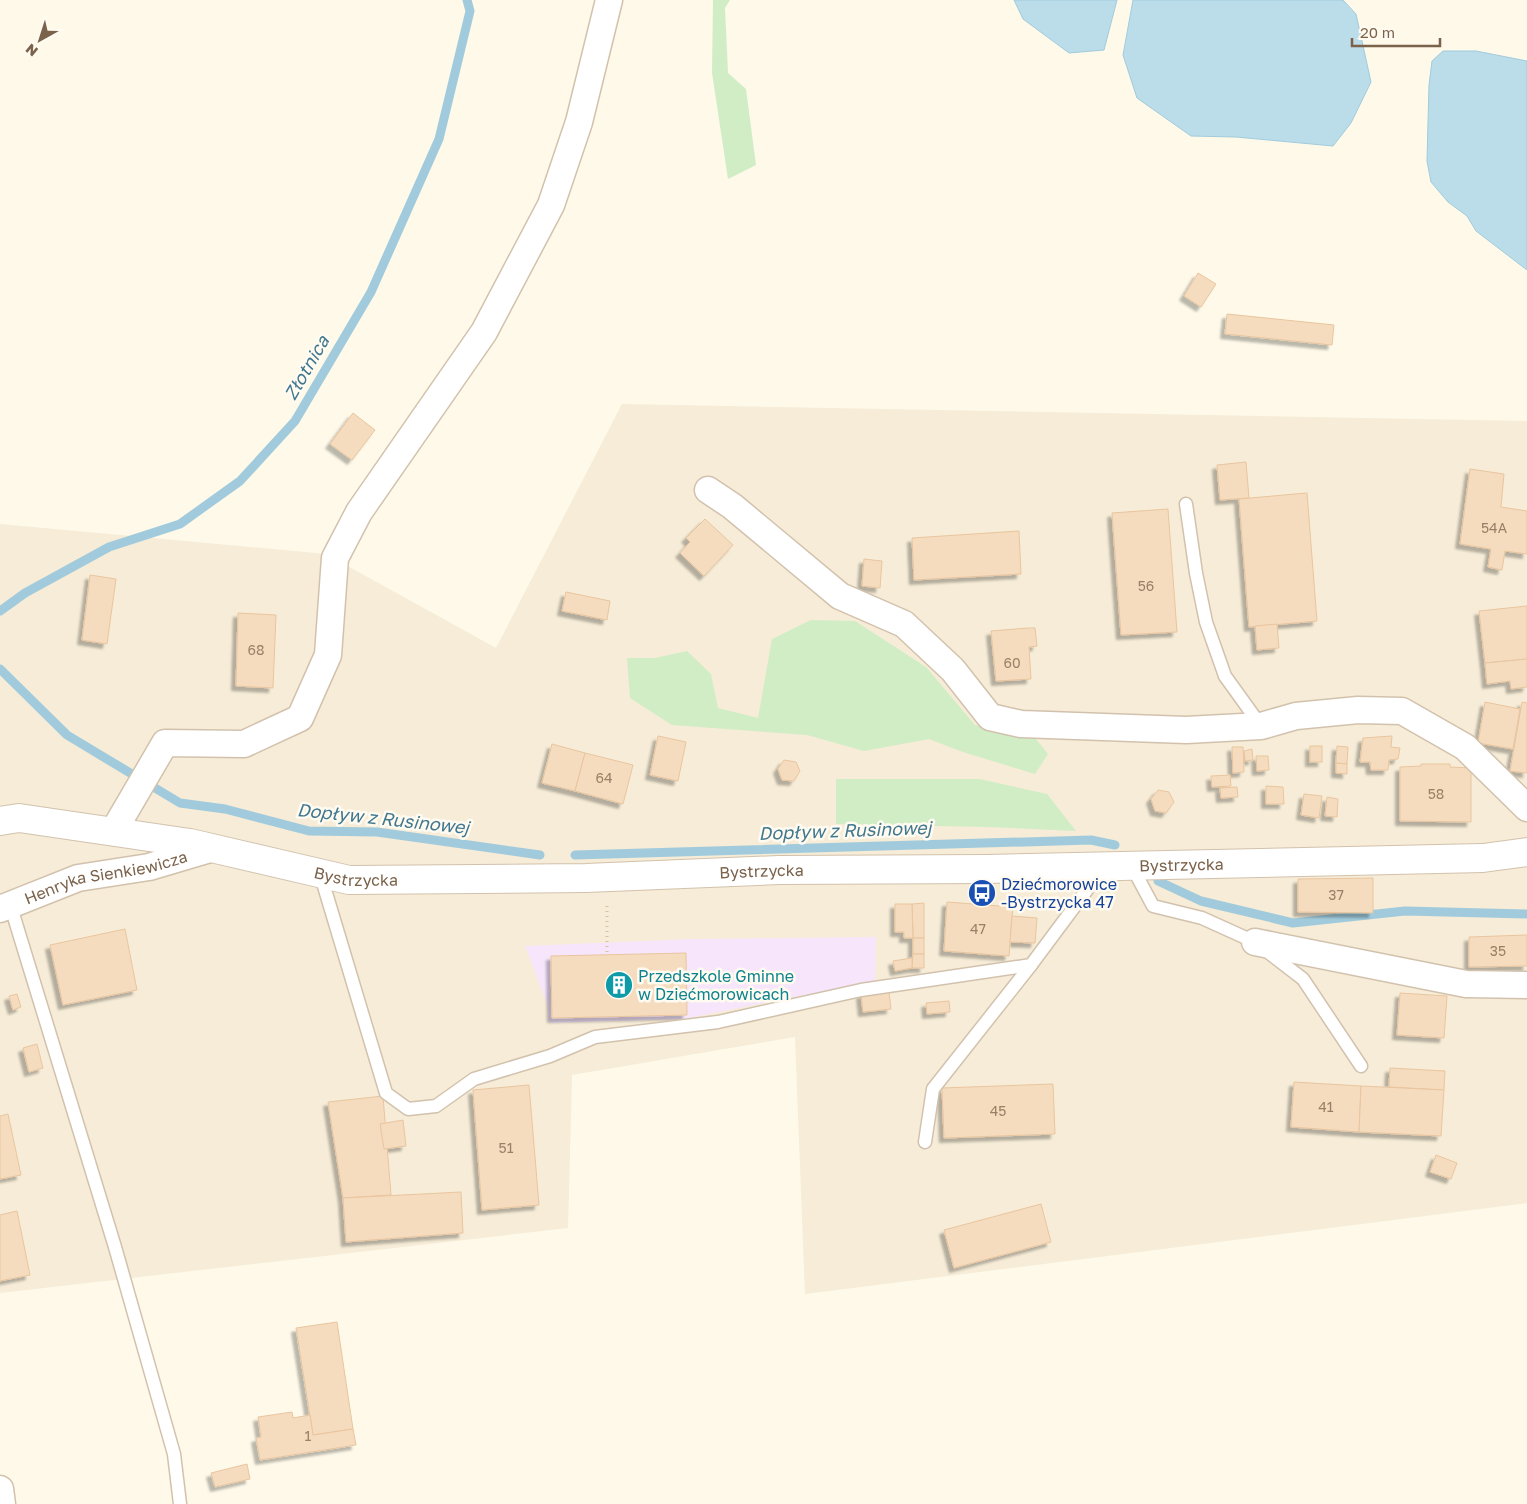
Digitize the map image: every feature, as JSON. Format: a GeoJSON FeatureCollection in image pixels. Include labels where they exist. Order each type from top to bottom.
{"type":"FeatureCollection","features":[{"type":"Feature","properties":{"kind":"street"},"geometry":{"type":"LineString","coordinates":[[113,832],[165,742],[244,744],[300,718],[328,655],[335,558],[359,512],[484,332],[551,204],[579,122],[609,0]]}},
{"type":"Feature","properties":{"kind":"street"},"geometry":{"type":"LineString","coordinates":[[708,490],[732,506],[840,596],[904,624],[953,670],[990,717],[1021,724],[1186,730],[1261,726],[1296,716],[1358,710],[1402,711],[1465,747],[1527,808]]}},
{"type":"Feature","properties":{"kind":"street","name":"Bystrzycka"},"geometry":{"type":"LineString","coordinates":[[0,821],[19,818],[190,843],[349,880],[568,878],[779,870],[996,868],[1483,858],[1527,852]]}},
{"type":"Feature","properties":{"kind":"street","name":"Henryka Sienkiewicza"},"geometry":{"type":"LineString","coordinates":[[5,907],[78,878],[149,867],[213,848]]}},
{"type":"Feature","properties":{"kind":"street"},"geometry":{"type":"LineString","coordinates":[[1255,942],[1466,984],[1527,985]]}},
{"type":"Feature","properties":{"kind":"street"},"geometry":{"type":"LineString","coordinates":[[0,1489],[2,1504]]}},
{"type":"Feature","properties":{"kind":"lane"},"geometry":{"type":"LineString","coordinates":[[1186,504],[1196,573],[1206,622],[1225,676],[1261,726]]}},
{"type":"Feature","properties":{"kind":"lane"},"geometry":{"type":"LineString","coordinates":[[925,1142],[933,1089],[1031,965],[1118,865],[1153,906],[1202,918],[1255,942],[1303,979],[1361,1066]]}},
{"type":"Feature","properties":{"kind":"lane"},"geometry":{"type":"LineString","coordinates":[[320,873],[386,1093],[408,1109],[436,1106],[474,1079],[550,1056],[595,1037],[718,1022],[861,990],[1031,965]]}},
{"type":"Feature","properties":{"kind":"lane"},"geometry":{"type":"LineString","coordinates":[[5,907],[115,1247],[174,1454],[180,1504]]}},
{"type":"Feature","properties":{"kind":"path"},"geometry":{"type":"LineString","coordinates":[[607,902],[607,955]]}},
{"type":"Feature","properties":{"kind":"shaded area"},"geometry":{"type":"Polygon","coordinates":[[[622,404],[1527,421],[1527,1203],[805,1294],[795,1037],[572,1075],[568,1228],[0,1293],[0,524],[326,554],[496,648],[622,404]]]}},
{"type":"Feature","properties":{"kind":"shaded area"},"geometry":{"type":"Polygon","coordinates":[[[876,937],[875,981],[683,1019],[549,1023],[547,1004],[525,946],[693,939],[876,937]]]}},
{"type":"Feature","properties":{"kind":"green space"},"geometry":{"type":"Polygon","coordinates":[[[713,0],[730,0],[725,8],[728,73],[746,89],[756,165],[728,179],[712,73],[713,0]]]}},
{"type":"Feature","properties":{"kind":"green space"},"geometry":{"type":"Polygon","coordinates":[[[811,620],[855,621],[926,667],[975,725],[1032,734],[1048,754],[1035,774],[963,752],[929,739],[864,751],[807,735],[672,725],[630,698],[627,658],[655,658],[687,651],[711,674],[718,708],[758,718],[772,639],[811,620]]]}},
{"type":"Feature","properties":{"kind":"green space"},"geometry":{"type":"Polygon","coordinates":[[[836,779],[979,779],[1047,794],[1076,831],[836,824],[836,779]]]}},
{"type":"Feature","properties":{"kind":"water"},"geometry":{"type":"Polygon","coordinates":[[[1014,0],[1117,0],[1104,50],[1069,53],[1023,19],[1014,0]]]}},
{"type":"Feature","properties":{"kind":"water"},"geometry":{"type":"Polygon","coordinates":[[[1133,0],[1343,0],[1356,14],[1371,82],[1351,123],[1333,146],[1236,137],[1191,136],[1137,98],[1123,55],[1133,0]]]}},
{"type":"Feature","properties":{"kind":"water"},"geometry":{"type":"Polygon","coordinates":[[[1443,51],[1476,51],[1527,61],[1527,270],[1476,231],[1467,216],[1448,202],[1431,182],[1427,161],[1429,85],[1432,61],[1443,51]]]}},
{"type":"Feature","properties":{"kind":"building"},"geometry":{"type":"Polygon","coordinates":[[[1198,273],[1216,284],[1201,307],[1184,296],[1198,273]]]}},
{"type":"Feature","properties":{"kind":"building"},"geometry":{"type":"Polygon","coordinates":[[[1227,314],[1334,325],[1332,345],[1225,334],[1227,314]]]}},
{"type":"Feature","properties":{"kind":"building"},"geometry":{"type":"Polygon","coordinates":[[[353,413],[375,430],[352,460],[330,444],[353,413]]]}},
{"type":"Feature","properties":{"kind":"building"},"geometry":{"type":"Polygon","coordinates":[[[1246,462],[1249,498],[1220,500],[1217,465],[1246,462]]]}},
{"type":"Feature","properties":{"kind":"building"},"geometry":{"type":"Polygon","coordinates":[[[1470,469],[1504,474],[1501,507],[1527,511],[1527,554],[1505,551],[1502,570],[1488,567],[1491,549],[1460,544],[1470,469]]]}},
{"type":"Feature","properties":{"kind":"building"},"geometry":{"type":"Polygon","coordinates":[[[1307,493],[1317,621],[1249,627],[1239,499],[1307,493]]]}},
{"type":"Feature","properties":{"kind":"building"},"geometry":{"type":"Polygon","coordinates":[[[1168,509],[1177,632],[1121,635],[1112,513],[1168,509]]]}},
{"type":"Feature","properties":{"kind":"building"},"geometry":{"type":"Polygon","coordinates":[[[705,519],[733,545],[704,576],[680,553],[690,542],[686,538],[705,519]]]}},
{"type":"Feature","properties":{"kind":"building"},"geometry":{"type":"Polygon","coordinates":[[[1019,531],[1021,574],[914,580],[912,538],[1019,531]]]}},
{"type":"Feature","properties":{"kind":"building"},"geometry":{"type":"Polygon","coordinates":[[[864,559],[882,561],[880,588],[862,586],[864,559]]]}},
{"type":"Feature","properties":{"kind":"building"},"geometry":{"type":"Polygon","coordinates":[[[90,575],[116,579],[107,644],[82,640],[90,575]]]}},
{"type":"Feature","properties":{"kind":"building"},"geometry":{"type":"Polygon","coordinates":[[[566,592],[610,601],[607,620],[562,611],[566,592]]]}},
{"type":"Feature","properties":{"kind":"building"},"geometry":{"type":"Polygon","coordinates":[[[1527,606],[1527,659],[1485,663],[1479,611],[1527,606]]]}},
{"type":"Feature","properties":{"kind":"building"},"geometry":{"type":"Polygon","coordinates":[[[238,613],[276,615],[273,688],[236,686],[238,613]]]}},
{"type":"Feature","properties":{"kind":"building"},"geometry":{"type":"Polygon","coordinates":[[[1277,624],[1279,648],[1257,650],[1255,626],[1277,624]]]}},
{"type":"Feature","properties":{"kind":"building"},"geometry":{"type":"Polygon","coordinates":[[[1035,628],[1037,646],[1029,647],[1031,679],[996,681],[991,631],[1035,628]]]}},
{"type":"Feature","properties":{"kind":"building"},"geometry":{"type":"Polygon","coordinates":[[[1527,659],[1527,687],[1511,689],[1510,681],[1487,684],[1485,663],[1527,659]]]}},
{"type":"Feature","properties":{"kind":"building"},"geometry":{"type":"Polygon","coordinates":[[[1485,702],[1520,709],[1513,749],[1478,743],[1485,702]]]}},
{"type":"Feature","properties":{"kind":"building"},"geometry":{"type":"Polygon","coordinates":[[[1522,702],[1527,703],[1527,773],[1510,771],[1522,702]]]}},
{"type":"Feature","properties":{"kind":"building"},"geometry":{"type":"Polygon","coordinates":[[[658,736],[686,742],[678,781],[650,775],[658,736]]]}},
{"type":"Feature","properties":{"kind":"building"},"geometry":{"type":"Polygon","coordinates":[[[1392,736],[1391,747],[1400,748],[1398,759],[1389,760],[1388,770],[1371,770],[1370,762],[1360,762],[1363,738],[1392,736]]]}},
{"type":"Feature","properties":{"kind":"building"},"geometry":{"type":"Polygon","coordinates":[[[552,744],[585,753],[575,791],[542,783],[552,744]]]}},
{"type":"Feature","properties":{"kind":"building"},"geometry":{"type":"Polygon","coordinates":[[[1310,746],[1322,746],[1322,762],[1310,762],[1310,746]]]}},
{"type":"Feature","properties":{"kind":"building"},"geometry":{"type":"Polygon","coordinates":[[[1337,746],[1348,747],[1347,764],[1336,763],[1337,746]]]}},
{"type":"Feature","properties":{"kind":"building"},"geometry":{"type":"Polygon","coordinates":[[[1232,747],[1243,747],[1244,772],[1233,773],[1232,747]]]}},
{"type":"Feature","properties":{"kind":"building"},"geometry":{"type":"Polygon","coordinates":[[[1252,749],[1253,760],[1245,761],[1244,751],[1252,749]]]}},
{"type":"Feature","properties":{"kind":"building"},"geometry":{"type":"Polygon","coordinates":[[[585,753],[633,765],[623,804],[575,791],[585,753]]]}},
{"type":"Feature","properties":{"kind":"building"},"geometry":{"type":"Polygon","coordinates":[[[1256,756],[1268,756],[1269,770],[1257,771],[1256,756]]]}},
{"type":"Feature","properties":{"kind":"building"},"geometry":{"type":"Polygon","coordinates":[[[784,760],[796,762],[800,771],[794,781],[782,780],[778,769],[784,760]]]}},
{"type":"Feature","properties":{"kind":"building"},"geometry":{"type":"Polygon","coordinates":[[[1336,763],[1347,764],[1347,774],[1336,773],[1336,763]]]}},
{"type":"Feature","properties":{"kind":"building"},"geometry":{"type":"Polygon","coordinates":[[[1421,764],[1450,764],[1450,767],[1471,768],[1471,822],[1400,821],[1400,767],[1421,766],[1421,764]]]}},
{"type":"Feature","properties":{"kind":"building"},"geometry":{"type":"Polygon","coordinates":[[[1230,775],[1231,786],[1212,787],[1211,776],[1230,775]]]}},
{"type":"Feature","properties":{"kind":"building"},"geometry":{"type":"Polygon","coordinates":[[[1266,786],[1283,787],[1284,804],[1266,804],[1266,786]]]}},
{"type":"Feature","properties":{"kind":"building"},"geometry":{"type":"Polygon","coordinates":[[[1237,787],[1238,797],[1221,798],[1220,788],[1237,787]]]}},
{"type":"Feature","properties":{"kind":"building"},"geometry":{"type":"Polygon","coordinates":[[[1158,790],[1169,792],[1174,802],[1166,813],[1155,811],[1151,799],[1158,790]]]}},
{"type":"Feature","properties":{"kind":"building"},"geometry":{"type":"Polygon","coordinates":[[[1304,794],[1322,796],[1319,818],[1301,815],[1304,794]]]}},
{"type":"Feature","properties":{"kind":"building"},"geometry":{"type":"Polygon","coordinates":[[[1327,797],[1338,799],[1337,817],[1325,816],[1327,797]]]}},
{"type":"Feature","properties":{"kind":"building"},"geometry":{"type":"Polygon","coordinates":[[[1373,878],[1373,913],[1298,912],[1298,879],[1373,878]]]}},
{"type":"Feature","properties":{"kind":"building"},"geometry":{"type":"Polygon","coordinates":[[[947,902],[1013,907],[1009,956],[944,951],[947,902]]]}},
{"type":"Feature","properties":{"kind":"building"},"geometry":{"type":"Polygon","coordinates":[[[924,903],[924,938],[913,938],[912,904],[924,903]]]}},
{"type":"Feature","properties":{"kind":"building"},"geometry":{"type":"Polygon","coordinates":[[[895,904],[912,904],[913,938],[904,938],[904,932],[895,932],[895,904]]]}},
{"type":"Feature","properties":{"kind":"building"},"geometry":{"type":"Polygon","coordinates":[[[1012,916],[1037,918],[1035,943],[1010,942],[1012,916]]]}},
{"type":"Feature","properties":{"kind":"building"},"geometry":{"type":"Polygon","coordinates":[[[125,929],[137,990],[63,1005],[50,945],[125,929]]]}},
{"type":"Feature","properties":{"kind":"building"},"geometry":{"type":"Polygon","coordinates":[[[1527,935],[1527,966],[1469,967],[1469,937],[1527,935]]]}},
{"type":"Feature","properties":{"kind":"building"},"geometry":{"type":"Polygon","coordinates":[[[913,938],[924,938],[924,954],[913,954],[913,938]]]}},
{"type":"Feature","properties":{"kind":"building","name":"Przedszkole Gminne w Dziećmorowicach"},"geometry":{"type":"Polygon","coordinates":[[[686,953],[687,1015],[552,1018],[551,956],[686,953]]]}},
{"type":"Feature","properties":{"kind":"building"},"geometry":{"type":"Polygon","coordinates":[[[913,954],[924,954],[924,968],[912,968],[913,954]]]}},
{"type":"Feature","properties":{"kind":"building"},"geometry":{"type":"Polygon","coordinates":[[[912,958],[912,968],[895,971],[893,961],[912,958]]]}},
{"type":"Feature","properties":{"kind":"building"},"geometry":{"type":"Polygon","coordinates":[[[889,992],[891,1009],[863,1012],[861,994],[889,992]]]}},
{"type":"Feature","properties":{"kind":"building"},"geometry":{"type":"Polygon","coordinates":[[[1400,993],[1447,996],[1444,1038],[1397,1035],[1400,993]]]}},
{"type":"Feature","properties":{"kind":"building"},"geometry":{"type":"Polygon","coordinates":[[[17,994],[21,1007],[13,1010],[9,996],[17,994]]]}},
{"type":"Feature","properties":{"kind":"building"},"geometry":{"type":"Polygon","coordinates":[[[949,1001],[950,1012],[927,1014],[926,1003],[949,1001]]]}},
{"type":"Feature","properties":{"kind":"building"},"geometry":{"type":"Polygon","coordinates":[[[37,1044],[43,1068],[29,1072],[23,1048],[37,1044]]]}},
{"type":"Feature","properties":{"kind":"building"},"geometry":{"type":"Polygon","coordinates":[[[1390,1068],[1445,1071],[1444,1090],[1389,1087],[1390,1068]]]}},
{"type":"Feature","properties":{"kind":"building"},"geometry":{"type":"Polygon","coordinates":[[[1294,1082],[1361,1086],[1359,1132],[1291,1127],[1294,1082]]]}},
{"type":"Feature","properties":{"kind":"building"},"geometry":{"type":"Polygon","coordinates":[[[1053,1084],[1055,1134],[944,1138],[942,1088],[1053,1084]]]}},
{"type":"Feature","properties":{"kind":"building"},"geometry":{"type":"Polygon","coordinates":[[[529,1085],[539,1205],[482,1210],[473,1090],[529,1085]]]}},
{"type":"Feature","properties":{"kind":"building"},"geometry":{"type":"Polygon","coordinates":[[[1361,1086],[1444,1090],[1441,1136],[1359,1132],[1361,1086]]]}},
{"type":"Feature","properties":{"kind":"building"},"geometry":{"type":"Polygon","coordinates":[[[383,1096],[391,1195],[343,1198],[328,1102],[383,1096]]]}},
{"type":"Feature","properties":{"kind":"building"},"geometry":{"type":"Polygon","coordinates":[[[8,1114],[21,1175],[0,1179],[0,1116],[8,1114]]]}},
{"type":"Feature","properties":{"kind":"building"},"geometry":{"type":"Polygon","coordinates":[[[403,1120],[406,1146],[384,1149],[380,1124],[403,1120]]]}},
{"type":"Feature","properties":{"kind":"building"},"geometry":{"type":"Polygon","coordinates":[[[1436,1155],[1457,1163],[1451,1179],[1430,1172],[1436,1155]]]}},
{"type":"Feature","properties":{"kind":"building"},"geometry":{"type":"Polygon","coordinates":[[[461,1192],[463,1233],[346,1242],[343,1198],[461,1192]]]}},
{"type":"Feature","properties":{"kind":"building"},"geometry":{"type":"Polygon","coordinates":[[[1041,1204],[1051,1242],[954,1268],[944,1230],[1041,1204]]]}},
{"type":"Feature","properties":{"kind":"building"},"geometry":{"type":"Polygon","coordinates":[[[17,1211],[30,1275],[0,1281],[0,1215],[17,1211]]]}},
{"type":"Feature","properties":{"kind":"building"},"geometry":{"type":"Polygon","coordinates":[[[337,1322],[353,1429],[313,1435],[296,1328],[337,1322]]]}},
{"type":"Feature","properties":{"kind":"building"},"geometry":{"type":"Polygon","coordinates":[[[292,1412],[293,1418],[310,1415],[313,1435],[353,1429],[356,1445],[260,1460],[256,1438],[261,1437],[258,1417],[292,1412]]]}},
{"type":"Feature","properties":{"kind":"building"},"geometry":{"type":"Polygon","coordinates":[[[247,1464],[250,1479],[215,1487],[211,1473],[247,1464]]]}},
{"type":"Feature","properties":{"kind":"waterway","name":"Złotnica"},"geometry":{"type":"LineString","coordinates":[[0,611],[25,593],[109,547],[180,524],[240,481],[295,421],[371,292],[439,139],[470,11],[467,0]]}},
{"type":"Feature","properties":{"kind":"waterway","name":"Dopływ z Rusinowej"},"geometry":{"type":"LineString","coordinates":[[0,669],[67,735],[180,803],[225,809],[309,831],[377,832],[540,855]]}},
{"type":"Feature","properties":{"kind":"waterway","name":"Dopływ z Rusinowej"},"geometry":{"type":"LineString","coordinates":[[575,855],[1091,840],[1115,845]]}},
{"type":"Feature","properties":{"kind":"waterway","name":"Dopływ z Rusinowej"},"geometry":{"type":"LineString","coordinates":[[1158,881],[1201,901],[1293,923],[1405,911],[1527,914]]}},
{"type":"Feature","properties":{"kind":"place","name":"Dziećmorowice -Bystrzycka 47"},"geometry":{"type":"Point","coordinates":[982,893]}},
{"type":"Feature","properties":{"kind":"place","name":"Przedszkole Gminne w Dziećmorowicach"},"geometry":{"type":"Point","coordinates":[619,985]}}]}
